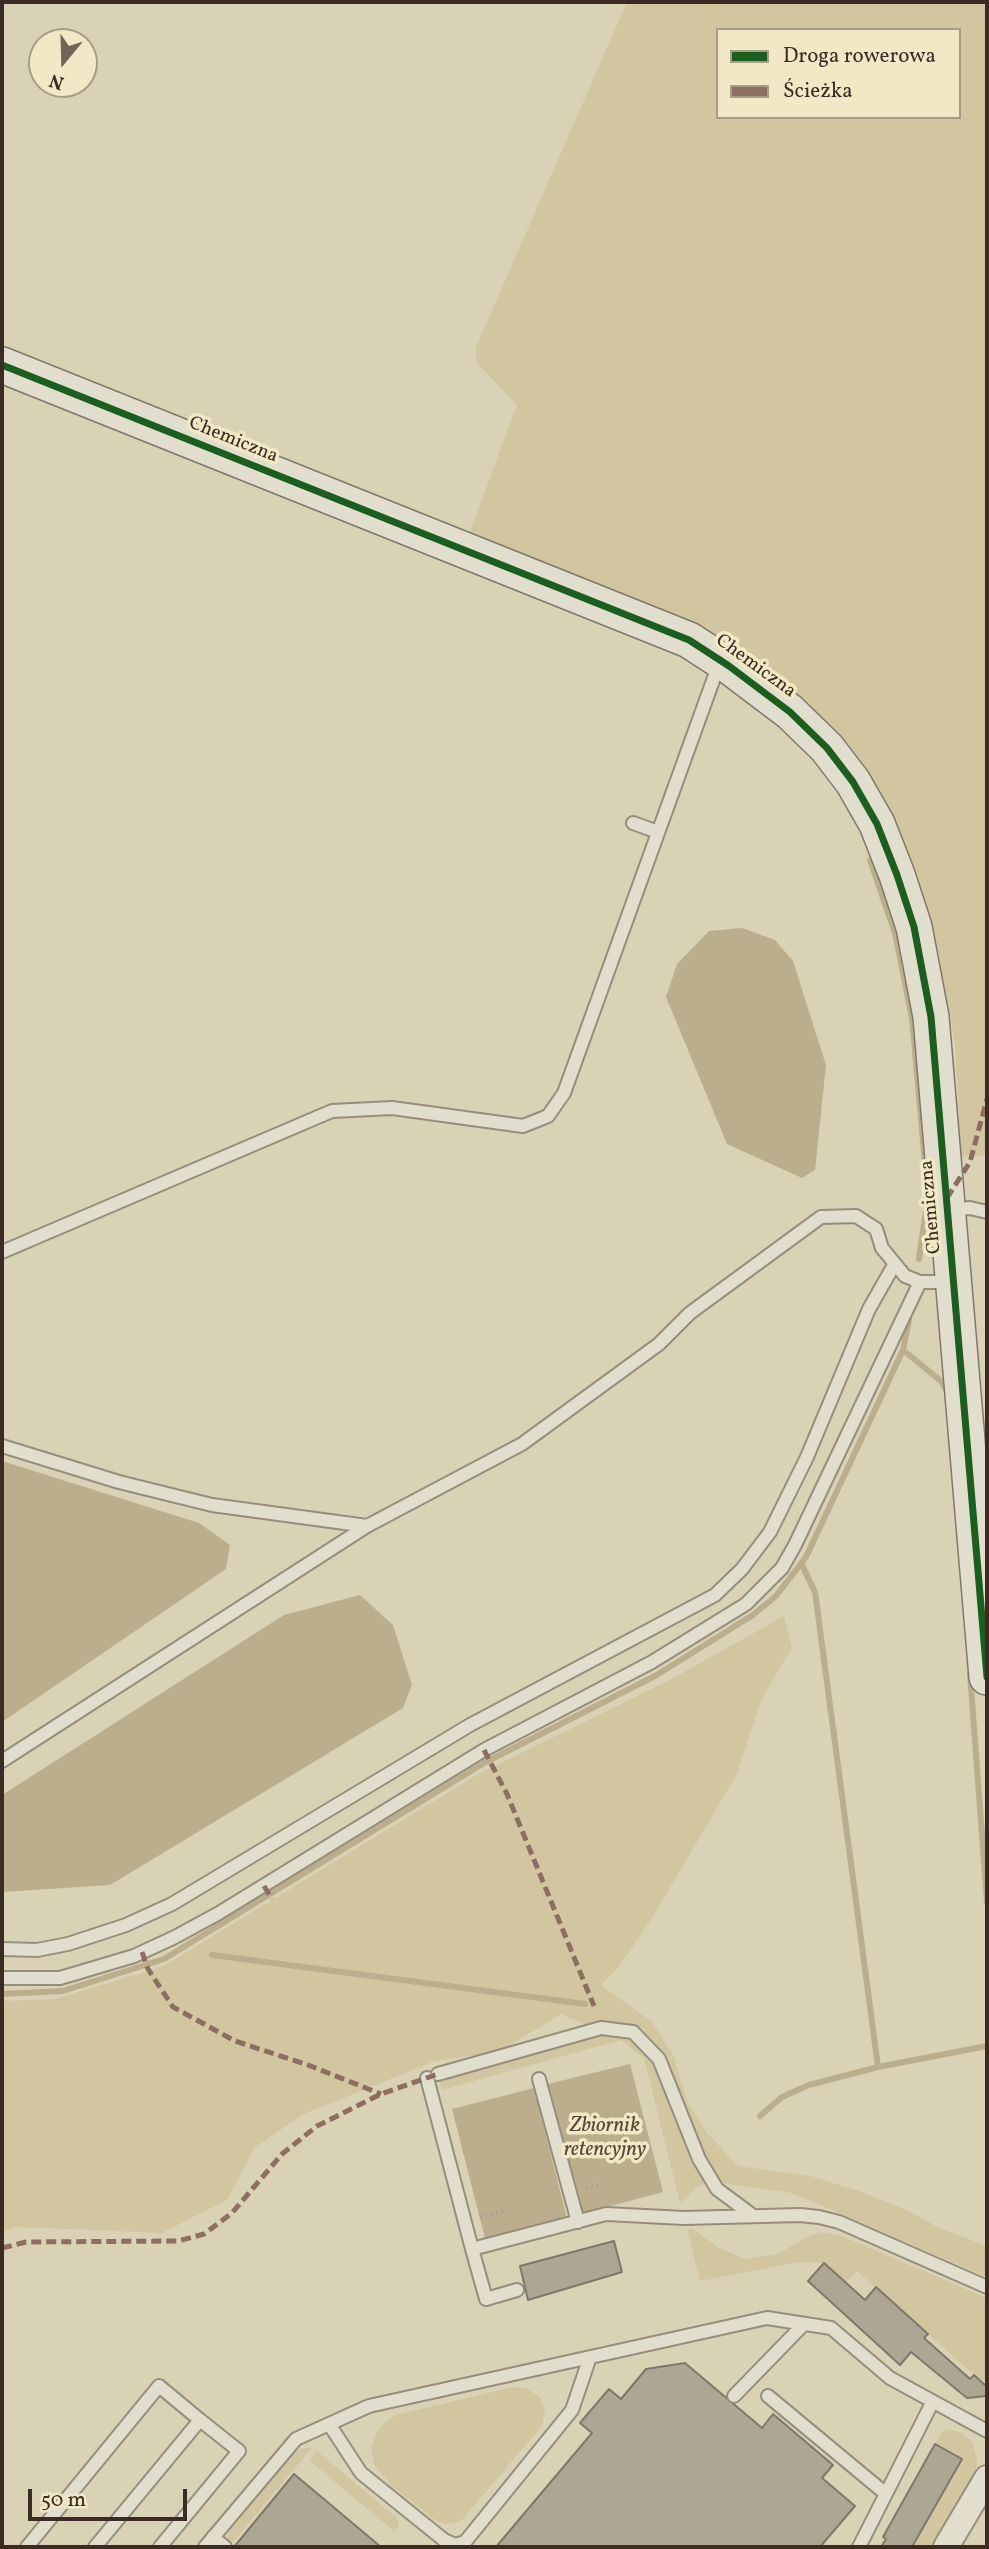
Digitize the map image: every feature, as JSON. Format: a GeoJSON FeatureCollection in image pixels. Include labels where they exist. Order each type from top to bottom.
{"type":"FeatureCollection","features":[{"type":"Feature","properties":{"kind":"street","name":"Chemiczna"},"geometry":{"type":"LineString","coordinates":[[2,365],[689,640],[763,690],[827,748],[853,782],[877,824],[897,875],[924,973],[932,1017],[987,1677]]}},
{"type":"Feature","properties":{"kind":"street"},"geometry":{"type":"LineString","coordinates":[[946,2547],[987,2478]]}},
{"type":"Feature","properties":{"kind":"lane"},"geometry":{"type":"LineString","coordinates":[[2,1252],[332,1111],[392,1108],[523,1126],[548,1116],[564,1093],[720,660]]}},
{"type":"Feature","properties":{"kind":"lane"},"geometry":{"type":"LineString","coordinates":[[633,823],[658,832]]}},
{"type":"Feature","properties":{"kind":"lane"},"geometry":{"type":"LineString","coordinates":[[948,1210],[970,1208],[987,1212]]}},
{"type":"Feature","properties":{"kind":"lane"},"geometry":{"type":"LineString","coordinates":[[2,1761],[367,1526],[522,1444],[659,1344],[690,1313],[821,1217],[856,1216],[876,1228],[882,1248],[905,1276],[920,1282],[954,1282]]}},
{"type":"Feature","properties":{"kind":"lane"},"geometry":{"type":"LineString","coordinates":[[2,1949],[37,1950],[68,1944],[126,1925],[172,1904],[470,1725],[715,1595],[742,1569],[770,1532],[807,1457],[869,1309],[894,1265]]}},
{"type":"Feature","properties":{"kind":"lane"},"geometry":{"type":"LineString","coordinates":[[2,1978],[60,1978],[134,1956],[175,1937],[219,1913],[484,1750],[652,1662],[746,1604],[782,1567],[795,1545],[920,1282]]}},
{"type":"Feature","properties":{"kind":"lane"},"geometry":{"type":"LineString","coordinates":[[2,1446],[119,1482],[212,1505],[367,1526]]}},
{"type":"Feature","properties":{"kind":"lane"},"geometry":{"type":"LineString","coordinates":[[517,2290],[486,2299],[465,2221],[433,2076],[601,2028],[633,2032],[660,2059],[699,2159],[717,2189],[752,2216]]}},
{"type":"Feature","properties":{"kind":"lane"},"geometry":{"type":"LineString","coordinates":[[539,2079],[578,2222]]}},
{"type":"Feature","properties":{"kind":"lane"},"geometry":{"type":"LineString","coordinates":[[472,2249],[606,2214],[684,2218],[800,2215],[839,2222],[987,2287]]}},
{"type":"Feature","properties":{"kind":"lane"},"geometry":{"type":"LineString","coordinates":[[225,2547],[209,2542],[296,2440],[369,2406],[767,2318],[831,2328],[890,2378],[987,2431]]}},
{"type":"Feature","properties":{"kind":"lane"},"geometry":{"type":"LineString","coordinates":[[734,2396],[804,2324]]}},
{"type":"Feature","properties":{"kind":"lane"},"geometry":{"type":"LineString","coordinates":[[329,2424],[361,2473],[444,2540],[455,2545],[465,2542],[572,2410],[590,2357]]}},
{"type":"Feature","properties":{"kind":"lane"},"geometry":{"type":"LineString","coordinates":[[27,2547],[159,2386],[239,2451],[160,2547]]}},
{"type":"Feature","properties":{"kind":"lane"},"geometry":{"type":"LineString","coordinates":[[768,2396],[887,2494]]}},
{"type":"Feature","properties":{"kind":"lane"},"geometry":{"type":"LineString","coordinates":[[859,2547],[932,2403]]}},
{"type":"Feature","properties":{"kind":"lane"},"geometry":{"type":"LineString","coordinates":[[95,2547],[200,2420]]}},
{"type":"Feature","properties":{"kind":"path"},"geometry":{"type":"LineString","coordinates":[[465,2221],[505,2210]]}},
{"type":"Feature","properties":{"kind":"shaded area"},"geometry":{"type":"Polygon","coordinates":[[[627,2],[987,2],[987,1155],[961,1157],[955,1043],[935,936],[897,833],[810,711],[468,537],[517,405],[476,362],[476,347],[627,2]]]}},
{"type":"Feature","properties":{"kind":"shaded area"},"geometry":{"type":"Polygon","coordinates":[[[784,1616],[792,1648],[762,1698],[736,1776],[649,1923],[617,1969],[601,1985],[652,2022],[673,2055],[687,2101],[706,2132],[738,2166],[811,2176],[909,2211],[939,2228],[987,2246],[987,2277],[792,2193],[714,2182],[697,2187],[680,2203],[644,2058],[621,2040],[442,2090],[439,2078],[589,2026],[561,2014],[499,2052],[435,2061],[304,2114],[255,2147],[227,2200],[162,2233],[17,2227],[2,2232],[2,2001],[55,1999],[164,1966],[480,1773],[668,1681],[784,1616]]]}},
{"type":"Feature","properties":{"kind":"shaded area"},"geometry":{"type":"Polygon","coordinates":[[[692,2228],[719,2248],[745,2259],[778,2254],[821,2232],[842,2236],[987,2298],[987,2377],[982,2382],[857,2271],[846,2283],[824,2263],[799,2262],[700,2281],[687,2230],[692,2228]]]}},
{"type":"Feature","properties":{"kind":"shaded area"},"geometry":{"type":"Polygon","coordinates":[[[513,2387],[529,2389],[541,2399],[545,2410],[542,2426],[461,2521],[447,2524],[436,2521],[391,2485],[375,2466],[371,2449],[375,2435],[385,2422],[396,2415],[513,2387]]]}},
{"type":"Feature","properties":{"kind":"shaded area"},"geometry":{"type":"Polygon","coordinates":[[[949,2429],[964,2434],[972,2442],[977,2459],[976,2474],[936,2547],[912,2547],[962,2459],[935,2444],[942,2432],[949,2429]]]}},
{"type":"Feature","properties":{"kind":"shaded area"},"geometry":{"type":"Polygon","coordinates":[[[312,2448],[232,2543],[228,2537],[229,2531],[294,2452],[312,2448]]]}},
{"type":"Feature","properties":{"kind":"shaded area"},"geometry":{"type":"Polygon","coordinates":[[[317,2451],[397,2518],[399,2524],[395,2532],[310,2461],[317,2451]]]}},
{"type":"Feature","properties":{"kind":"water"},"geometry":{"type":"Polygon","coordinates":[[[742,928],[775,940],[793,961],[826,1065],[815,1170],[802,1178],[727,1144],[666,997],[677,964],[709,931],[742,928]]]}},
{"type":"Feature","properties":{"kind":"water"},"geometry":{"type":"Polygon","coordinates":[[[2,1461],[199,1523],[230,1545],[226,1569],[2,1722],[2,1461]]]}},
{"type":"Feature","properties":{"kind":"water"},"geometry":{"type":"Polygon","coordinates":[[[360,1595],[393,1625],[412,1685],[403,1708],[110,1885],[2,1892],[2,1795],[284,1615],[360,1595]]]}},
{"type":"Feature","properties":{"kind":"water","name":"Zbiornik retencyjny"},"geometry":{"type":"Polygon","coordinates":[[[630,2064],[663,2192],[581,2214],[548,2084],[630,2064]]]}},
{"type":"Feature","properties":{"kind":"water","name":"Zbiornik retencyjny"},"geometry":{"type":"Polygon","coordinates":[[[534,2088],[567,2218],[485,2238],[452,2109],[534,2088]]]}},
{"type":"Feature","properties":{"kind":"building"},"geometry":{"type":"Polygon","coordinates":[[[614,2241],[622,2272],[528,2300],[520,2266],[614,2241]]]}},
{"type":"Feature","properties":{"kind":"building"},"geometry":{"type":"Polygon","coordinates":[[[824,2263],[865,2300],[876,2287],[928,2334],[924,2338],[970,2379],[974,2375],[987,2387],[987,2396],[967,2398],[911,2352],[900,2365],[808,2281],[824,2263]]]}},
{"type":"Feature","properties":{"kind":"building"},"geometry":{"type":"Polygon","coordinates":[[[685,2363],[762,2428],[773,2414],[833,2465],[822,2478],[855,2506],[820,2547],[496,2547],[592,2433],[580,2423],[609,2389],[621,2399],[646,2369],[685,2363]]]}},
{"type":"Feature","properties":{"kind":"building"},"geometry":{"type":"Polygon","coordinates":[[[935,2444],[962,2459],[912,2547],[881,2547],[886,2539],[883,2537],[935,2444]]]}},
{"type":"Feature","properties":{"kind":"building"},"geometry":{"type":"Polygon","coordinates":[[[294,2474],[381,2547],[234,2547],[294,2474]]]}},
{"type":"Feature","properties":{"kind":"waterway"},"geometry":{"type":"LineString","coordinates":[[870,860],[895,933],[912,1018],[928,1197],[919,1259]]}},
{"type":"Feature","properties":{"kind":"waterway"},"geometry":{"type":"LineString","coordinates":[[2,1994],[63,1991],[164,1959],[484,1763],[655,1676],[753,1615],[776,1596],[806,1557],[903,1350],[909,1320]]}},
{"type":"Feature","properties":{"kind":"waterway"},"geometry":{"type":"LineString","coordinates":[[903,1350],[942,1382],[947,1391]]}},
{"type":"Feature","properties":{"kind":"waterway"},"geometry":{"type":"LineString","coordinates":[[802,1565],[815,1592],[878,2067]]}},
{"type":"Feature","properties":{"kind":"waterway"},"geometry":{"type":"LineString","coordinates":[[970,1674],[987,1902]]}},
{"type":"Feature","properties":{"kind":"waterway"},"geometry":{"type":"LineString","coordinates":[[212,1955],[585,2004]]}},
{"type":"Feature","properties":{"kind":"waterway"},"geometry":{"type":"LineString","coordinates":[[760,2116],[782,2097],[809,2085],[878,2067],[987,2046]]}},
{"type":"Feature","properties":{"kind":"marked path"},"geometry":{"type":"LineString","coordinates":[[947,1198],[970,1162],[987,1099]]}},
{"type":"Feature","properties":{"kind":"marked path"},"geometry":{"type":"LineString","coordinates":[[484,1750],[507,1794],[594,2006]]}},
{"type":"Feature","properties":{"kind":"marked path"},"geometry":{"type":"LineString","coordinates":[[264,1886],[272,1899]]}},
{"type":"Feature","properties":{"kind":"marked path"},"geometry":{"type":"LineString","coordinates":[[142,1952],[148,1969],[173,2007],[235,2041],[308,2065],[381,2094]]}},
{"type":"Feature","properties":{"kind":"marked path"},"geometry":{"type":"LineString","coordinates":[[2,2248],[26,2242],[178,2241],[204,2234],[232,2213],[282,2154],[317,2126],[381,2094],[438,2074]]}},
{"type":"Feature","properties":{"kind":"cycle path"},"geometry":{"type":"LineString","coordinates":[[2,365],[689,640],[790,712],[827,748],[853,782],[877,824],[897,875],[914,927],[931,1017],[987,1677]]}}]}
